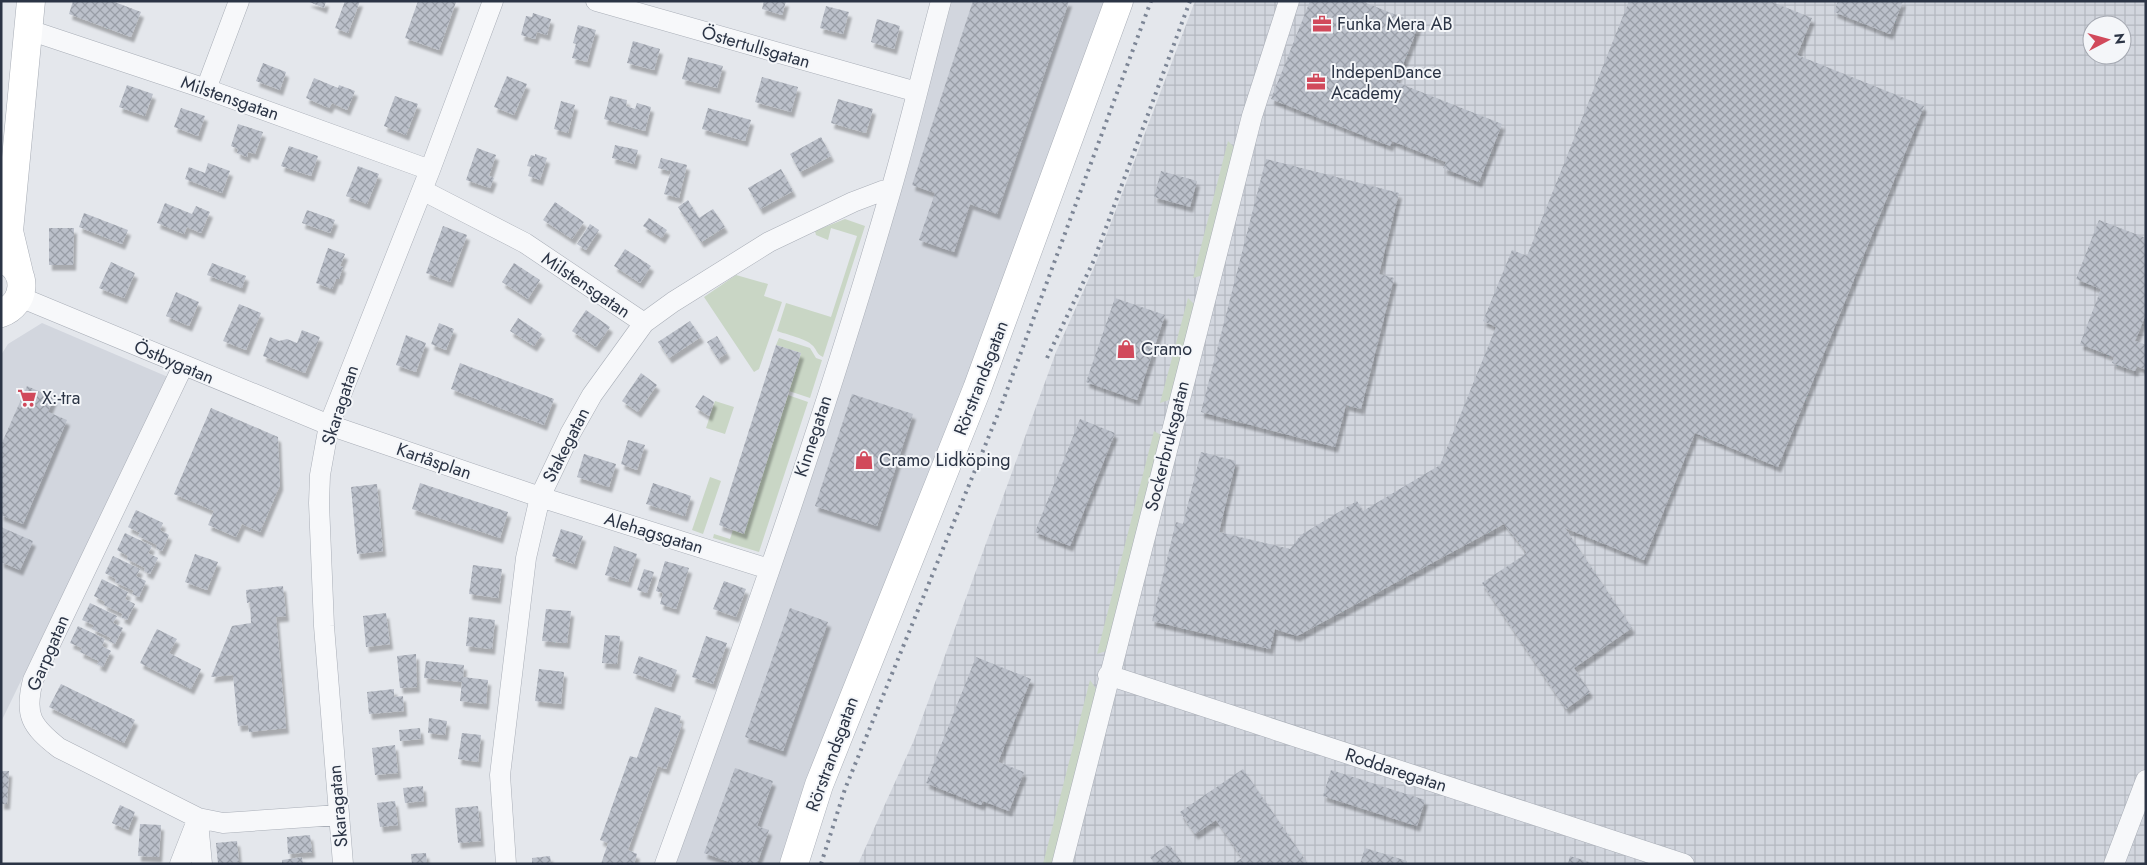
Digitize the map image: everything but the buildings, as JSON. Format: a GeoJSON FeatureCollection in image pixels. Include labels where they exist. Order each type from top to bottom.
{"type":"FeatureCollection","features":[{"type":"Feature","properties":{"kind":"main road"},"geometry":{"type":"LineString","coordinates":[[8,295],[5,236],[31,1]]}},
{"type":"Feature","properties":{"kind":"main road","name":"Rörstrandsgatan"},"geometry":{"type":"LineString","coordinates":[[794,864],[819,784],[977,389],[1119,1]]}},
{"type":"Feature","properties":{"kind":"street"},"geometry":{"type":"LineString","coordinates":[[206,89],[239,1]]}},
{"type":"Feature","properties":{"kind":"street","name":"Skaragatan"},"geometry":{"type":"LineString","coordinates":[[343,864],[324,626],[318,503],[320,475],[329,425],[430,170],[493,1]]}},
{"type":"Feature","properties":{"kind":"street","name":"Östertullsgatan"},"geometry":{"type":"LineString","coordinates":[[596,1],[917,92]]}},
{"type":"Feature","properties":{"kind":"street","name":"Kinnegatan"},"geometry":{"type":"LineString","coordinates":[[665,864],[769,569],[824,402],[891,190],[941,1]]}},
{"type":"Feature","properties":{"kind":"street","name":"Sockerbruksgatan"},"geometry":{"type":"LineString","coordinates":[[1062,864],[1108,675],[1252,116],[1289,1]]}},
{"type":"Feature","properties":{"kind":"street","name":"Milstensgatan"},"geometry":{"type":"LineString","coordinates":[[29,30],[206,89],[430,170]]}},
{"type":"Feature","properties":{"kind":"street","name":"Milstensgatan"},"geometry":{"type":"LineString","coordinates":[[422,190],[525,243],[644,323]]}},
{"type":"Feature","properties":{"kind":"street","name":"Stakegatan"},"geometry":{"type":"LineString","coordinates":[[506,864],[500,775],[504,726],[526,558],[540,497],[558,455],[592,395],[644,323],[673,302],[769,242],[853,202],[882,191],[891,190]]}},
{"type":"Feature","properties":{"kind":"street","name":"Östbygatan"},"geometry":{"type":"LineString","coordinates":[[8,295],[329,425]]}},
{"type":"Feature","properties":{"kind":"street","name":"Garpgatan"},"geometry":{"type":"LineString","coordinates":[[183,366],[33,680],[28,698],[31,717],[39,732],[59,748],[198,818],[223,822],[338,815]]}},
{"type":"Feature","properties":{"kind":"street","name":"Kartåsplan"},"geometry":{"type":"LineString","coordinates":[[329,425],[540,497]]}},
{"type":"Feature","properties":{"kind":"street","name":"Alehagsgatan"},"geometry":{"type":"LineString","coordinates":[[540,497],[769,569]]}},
{"type":"Feature","properties":{"kind":"street","name":"Roddaregatan"},"geometry":{"type":"LineString","coordinates":[[1108,675],[1684,864]]}},
{"type":"Feature","properties":{"kind":"street"},"geometry":{"type":"LineString","coordinates":[[2114,864],[2146,780]]}},
{"type":"Feature","properties":{"kind":"street"},"geometry":{"type":"LineString","coordinates":[[180,864],[198,818]]}},
{"type":"Feature","properties":{"kind":"street"},"geometry":{"type":"LineString","coordinates":[[198,818],[202,864]]}},
{"type":"Feature","properties":{"kind":"shaded area"},"geometry":{"type":"Polygon","coordinates":[[[952,1],[1106,1],[964,390],[782,864],[676,864],[778,572],[926,94],[952,1]]]}},
{"type":"Feature","properties":{"kind":"shaded area"},"geometry":{"type":"Polygon","coordinates":[[[1195,1],[2146,1],[2146,864],[858,864],[914,740],[1056,352],[1095,265],[1195,1]]]}},
{"type":"Feature","properties":{"kind":"shaded area"},"geometry":{"type":"Polygon","coordinates":[[[42,323],[168,377],[1,722],[1,355],[8,344],[42,323]]]}},
{"type":"Feature","properties":{"kind":"green space"},"geometry":{"type":"Polygon","coordinates":[[[1228,141],[1235,148],[1203,275],[1193,278],[1228,141]]]}},
{"type":"Feature","properties":{"kind":"green space"},"geometry":{"type":"Polygon","coordinates":[[[845,219],[865,226],[823,357],[809,343],[777,331],[786,303],[831,317],[857,236],[831,228],[828,240],[816,235],[815,231],[845,219]]]}},
{"type":"Feature","properties":{"kind":"green space"},"geometry":{"type":"Polygon","coordinates":[[[736,275],[768,284],[764,296],[782,302],[759,369],[754,372],[704,297],[736,275]]]}},
{"type":"Feature","properties":{"kind":"green space"},"geometry":{"type":"Polygon","coordinates":[[[1188,298],[1196,309],[1172,399],[1160,403],[1188,298]]]}},
{"type":"Feature","properties":{"kind":"green space"},"geometry":{"type":"Polygon","coordinates":[[[779,338],[810,348],[816,358],[822,360],[810,398],[789,391],[801,353],[776,345],[779,338]]]}},
{"type":"Feature","properties":{"kind":"green space"},"geometry":{"type":"Polygon","coordinates":[[[788,395],[808,402],[759,552],[713,538],[714,534],[730,539],[733,530],[744,533],[788,395]]]}},
{"type":"Feature","properties":{"kind":"green space"},"geometry":{"type":"Polygon","coordinates":[[[715,401],[734,407],[725,434],[706,428],[715,401]]]}},
{"type":"Feature","properties":{"kind":"green space"},"geometry":{"type":"Polygon","coordinates":[[[1154,431],[1162,438],[1109,647],[1106,651],[1097,654],[1154,431]]]}},
{"type":"Feature","properties":{"kind":"green space"},"geometry":{"type":"Polygon","coordinates":[[[710,477],[721,481],[703,534],[692,530],[710,477]]]}},
{"type":"Feature","properties":{"kind":"green space"},"geometry":{"type":"Polygon","coordinates":[[[1090,680],[1097,690],[1054,864],[1043,864],[1090,680]]]}},
{"type":"Feature","properties":{"kind":"railway"},"geometry":{"type":"LineString","coordinates":[[821,864],[845,789],[1000,409],[1151,1]]}},
{"type":"Feature","properties":{"kind":"railway"},"geometry":{"type":"LineString","coordinates":[[1047,358],[1094,260],[1190,1]]}},
{"type":"Feature","properties":{"kind":"place","name":"Funka Mera AB"},"geometry":{"type":"Point","coordinates":[1322,24]}},
{"type":"Feature","properties":{"kind":"place","name":"IndepenDance Academy"},"geometry":{"type":"Point","coordinates":[1316,82]}},
{"type":"Feature","properties":{"kind":"place","name":"Cramo"},"geometry":{"type":"Point","coordinates":[1126,349]}},
{"type":"Feature","properties":{"kind":"place","name":"X:-tra"},"geometry":{"type":"Point","coordinates":[27,398]}},
{"type":"Feature","properties":{"kind":"place","name":"Cramo Lidköping"},"geometry":{"type":"Point","coordinates":[864,460]}}]}
